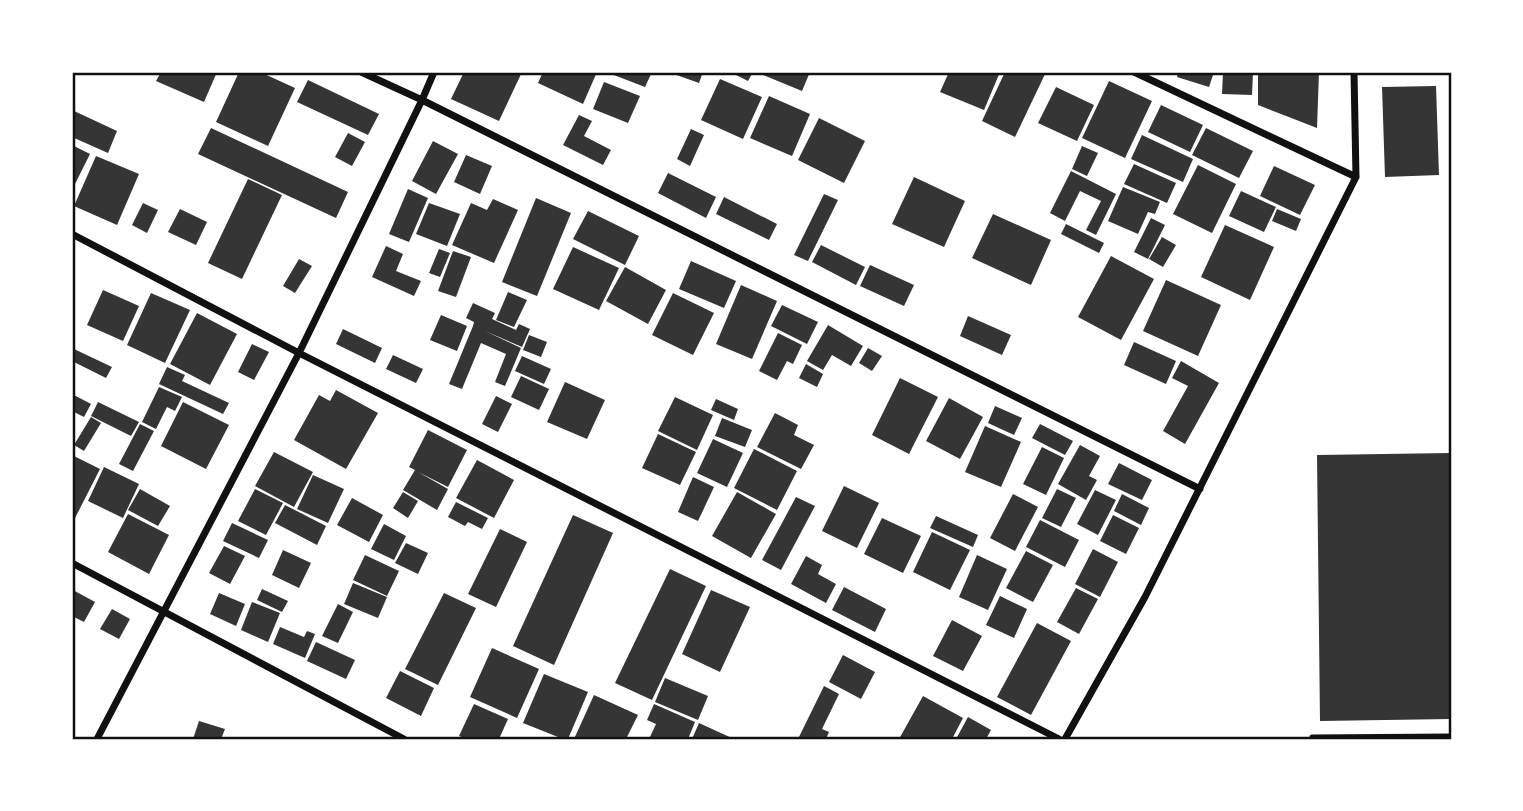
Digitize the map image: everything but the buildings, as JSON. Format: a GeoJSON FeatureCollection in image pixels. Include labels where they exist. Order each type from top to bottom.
{"type":"FeatureCollection","features":[{"type":"Feature","properties":{"kind":"street"},"geometry":{"type":"LineString","coordinates":[[361,72],[1200,489]]}},
{"type":"Feature","properties":{"kind":"street"},"geometry":{"type":"LineString","coordinates":[[97,739],[299,353],[434,72]]}},
{"type":"Feature","properties":{"kind":"street"},"geometry":{"type":"LineString","coordinates":[[1134,72],[1356,177]]}},
{"type":"Feature","properties":{"kind":"street"},"geometry":{"type":"LineString","coordinates":[[1065,739],[1145,597],[1356,177],[1354,72]]}},
{"type":"Feature","properties":{"kind":"street"},"geometry":{"type":"LineString","coordinates":[[72,234],[299,353],[1059,739]]}},
{"type":"Feature","properties":{"kind":"street"},"geometry":{"type":"LineString","coordinates":[[72,563],[404,739]]}},
{"type":"Feature","properties":{"kind":"lane"},"geometry":{"type":"LineString","coordinates":[[1312,737],[1451,736]]}}]}
